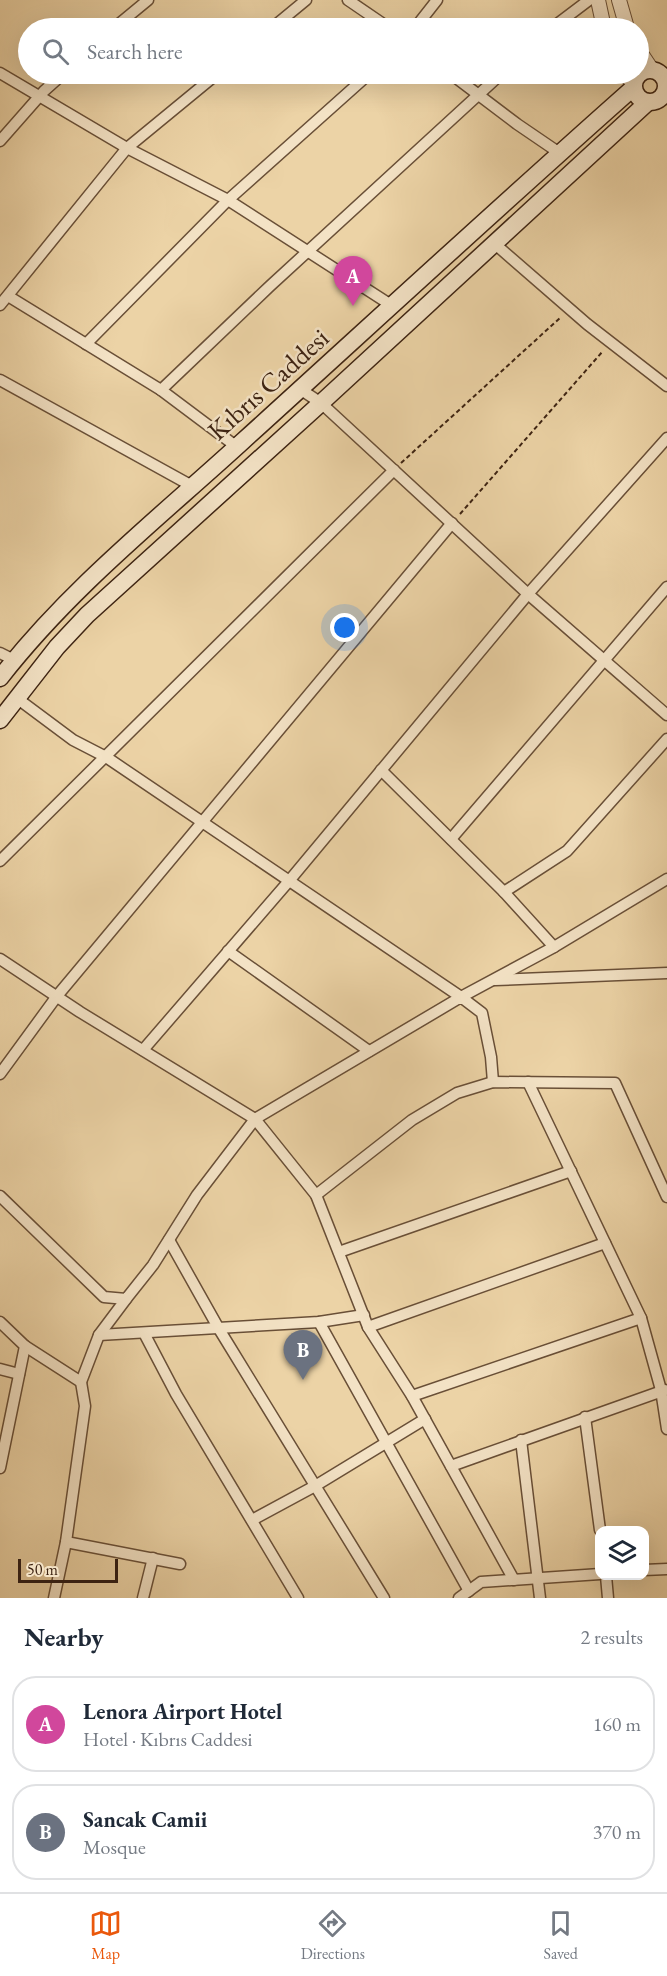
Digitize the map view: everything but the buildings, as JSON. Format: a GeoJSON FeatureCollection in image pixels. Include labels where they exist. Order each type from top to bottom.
{"type":"FeatureCollection","features":[{"type":"Feature","properties":{"kind":"main road"},"geometry":{"type":"LineString","coordinates":[[632,84],[640,99],[648,102],[662,97],[666,90],[659,68]]}},
{"type":"Feature","properties":{"kind":"main road","name":"Kıbrıs Caddesi"},"geometry":{"type":"LineString","coordinates":[[0,678],[7,656],[391,305],[561,154],[627,84]]}},
{"type":"Feature","properties":{"kind":"main road"},"geometry":{"type":"LineString","coordinates":[[0,720],[57,647],[87,615],[648,102]]}},
{"type":"Feature","properties":{"kind":"street"},"geometry":{"type":"LineString","coordinates":[[126,18],[148,0]]}},
{"type":"Feature","properties":{"kind":"street"},"geometry":{"type":"LineString","coordinates":[[284,18],[306,0]]}},
{"type":"Feature","properties":{"kind":"street"},"geometry":{"type":"LineString","coordinates":[[348,0],[374,18]]}},
{"type":"Feature","properties":{"kind":"street"},"geometry":{"type":"LineString","coordinates":[[423,18],[437,0]]}},
{"type":"Feature","properties":{"kind":"street"},"geometry":{"type":"LineString","coordinates":[[565,18],[589,0]]}},
{"type":"Feature","properties":{"kind":"street"},"geometry":{"type":"LineString","coordinates":[[598,0],[602,18]]}},
{"type":"Feature","properties":{"kind":"street"},"geometry":{"type":"LineString","coordinates":[[620,0],[624,18]]}},
{"type":"Feature","properties":{"kind":"street"},"geometry":{"type":"LineString","coordinates":[[0,73],[127,148],[228,201],[391,305]]}},
{"type":"Feature","properties":{"kind":"street"},"geometry":{"type":"LineString","coordinates":[[0,141],[53,84]]}},
{"type":"Feature","properties":{"kind":"street"},"geometry":{"type":"LineString","coordinates":[[0,305],[127,148],[205,84]]}},
{"type":"Feature","properties":{"kind":"street"},"geometry":{"type":"LineString","coordinates":[[86,344],[228,201],[358,84]]}},
{"type":"Feature","properties":{"kind":"street"},"geometry":{"type":"LineString","coordinates":[[465,84],[561,154]]}},
{"type":"Feature","properties":{"kind":"street"},"geometry":{"type":"LineString","coordinates":[[161,390],[490,84]]}},
{"type":"Feature","properties":{"kind":"street"},"geometry":{"type":"LineString","coordinates":[[495,244],[611,343],[667,386]]}},
{"type":"Feature","properties":{"kind":"street"},"geometry":{"type":"LineString","coordinates":[[8,296],[161,390],[237,447]]}},
{"type":"Feature","properties":{"kind":"street"},"geometry":{"type":"LineString","coordinates":[[0,380],[192,486]]}},
{"type":"Feature","properties":{"kind":"street"},"geometry":{"type":"LineString","coordinates":[[300,389],[321,403],[528,594],[667,715]]}},
{"type":"Feature","properties":{"kind":"street"},"geometry":{"type":"LineString","coordinates":[[142,1050],[289,880],[528,594],[667,438]]}},
{"type":"Feature","properties":{"kind":"street"},"geometry":{"type":"LineString","coordinates":[[0,861],[394,470]]}},
{"type":"Feature","properties":{"kind":"street"},"geometry":{"type":"LineString","coordinates":[[0,1074],[57,996],[452,523]]}},
{"type":"Feature","properties":{"kind":"street"},"geometry":{"type":"LineString","coordinates":[[451,839],[667,587]]}},
{"type":"Feature","properties":{"kind":"street"},"geometry":{"type":"LineString","coordinates":[[18,699],[74,740],[106,757],[482,1012],[491,1057],[493,1082]]}},
{"type":"Feature","properties":{"kind":"street"},"geometry":{"type":"LineString","coordinates":[[504,892],[567,851],[667,739]]}},
{"type":"Feature","properties":{"kind":"street"},"geometry":{"type":"LineString","coordinates":[[381,770],[504,892],[554,947]]}},
{"type":"Feature","properties":{"kind":"street"},"geometry":{"type":"LineString","coordinates":[[54,1598],[66,1542],[85,1406],[81,1382],[99,1335],[153,1265],[197,1195],[255,1119],[461,997],[554,947],[667,879]]}},
{"type":"Feature","properties":{"kind":"street"},"geometry":{"type":"LineString","coordinates":[[228,951],[369,1051]]}},
{"type":"Feature","properties":{"kind":"street"},"geometry":{"type":"LineString","coordinates":[[0,959],[255,1119],[316,1195],[368,1327],[412,1396],[514,1580]]}},
{"type":"Feature","properties":{"kind":"street"},"geometry":{"type":"LineString","coordinates":[[492,980],[667,973]]}},
{"type":"Feature","properties":{"kind":"street"},"geometry":{"type":"LineString","coordinates":[[316,1195],[412,1120],[457,1093],[493,1082],[528,1082],[615,1083],[667,1197]]}},
{"type":"Feature","properties":{"kind":"street"},"geometry":{"type":"LineString","coordinates":[[528,1082],[641,1318],[664,1390],[667,1429]]}},
{"type":"Feature","properties":{"kind":"street"},"geometry":{"type":"LineString","coordinates":[[339,1252],[571,1172]]}},
{"type":"Feature","properties":{"kind":"street"},"geometry":{"type":"LineString","coordinates":[[0,1196],[104,1297],[126,1299]]}},
{"type":"Feature","properties":{"kind":"street"},"geometry":{"type":"LineString","coordinates":[[169,1240],[219,1329],[384,1598]]}},
{"type":"Feature","properties":{"kind":"street"},"geometry":{"type":"LineString","coordinates":[[368,1327],[605,1243]]}},
{"type":"Feature","properties":{"kind":"street"},"geometry":{"type":"LineString","coordinates":[[99,1335],[319,1322],[364,1315]]}},
{"type":"Feature","properties":{"kind":"street"},"geometry":{"type":"LineString","coordinates":[[412,1396],[641,1318]]}},
{"type":"Feature","properties":{"kind":"street"},"geometry":{"type":"LineString","coordinates":[[0,1322],[24,1346],[81,1382]]}},
{"type":"Feature","properties":{"kind":"street"},"geometry":{"type":"LineString","coordinates":[[319,1322],[386,1443],[464,1595],[481,1582],[595,1574]]}},
{"type":"Feature","properties":{"kind":"street"},"geometry":{"type":"LineString","coordinates":[[144,1333],[176,1394],[298,1598]]}},
{"type":"Feature","properties":{"kind":"street"},"geometry":{"type":"LineString","coordinates":[[0,1468],[24,1346]]}},
{"type":"Feature","properties":{"kind":"street"},"geometry":{"type":"LineString","coordinates":[[0,1369],[19,1374]]}},
{"type":"Feature","properties":{"kind":"street"},"geometry":{"type":"LineString","coordinates":[[451,1466],[664,1390]]}},
{"type":"Feature","properties":{"kind":"street"},"geometry":{"type":"LineString","coordinates":[[585,1417],[599,1526]]}},
{"type":"Feature","properties":{"kind":"street"},"geometry":{"type":"LineString","coordinates":[[252,1520],[315,1486],[425,1419]]}},
{"type":"Feature","properties":{"kind":"street"},"geometry":{"type":"LineString","coordinates":[[521,1440],[540,1598]]}},
{"type":"Feature","properties":{"kind":"street"},"geometry":{"type":"LineString","coordinates":[[66,1542],[180,1563]]}},
{"type":"Feature","properties":{"kind":"street"},"geometry":{"type":"LineString","coordinates":[[143,1598],[153,1558]]}},
{"type":"Feature","properties":{"kind":"street"},"geometry":{"type":"LineString","coordinates":[[649,1570],[667,1569]]}},
{"type":"Feature","properties":{"kind":"street"},"geometry":{"type":"LineString","coordinates":[[606,1580],[608,1598]]}},
{"type":"Feature","properties":{"kind":"path"},"geometry":{"type":"LineString","coordinates":[[394,470],[570,309]]}},
{"type":"Feature","properties":{"kind":"path"},"geometry":{"type":"LineString","coordinates":[[452,523],[611,343]]}},
{"type":"Feature","properties":{"kind":"place","name":"Lenora Airport Hotel"},"geometry":{"type":"Point","coordinates":[353,306]}},
{"type":"Feature","properties":{"kind":"place","name":"Sancak Camii"},"geometry":{"type":"Point","coordinates":[303,1380]}}]}
